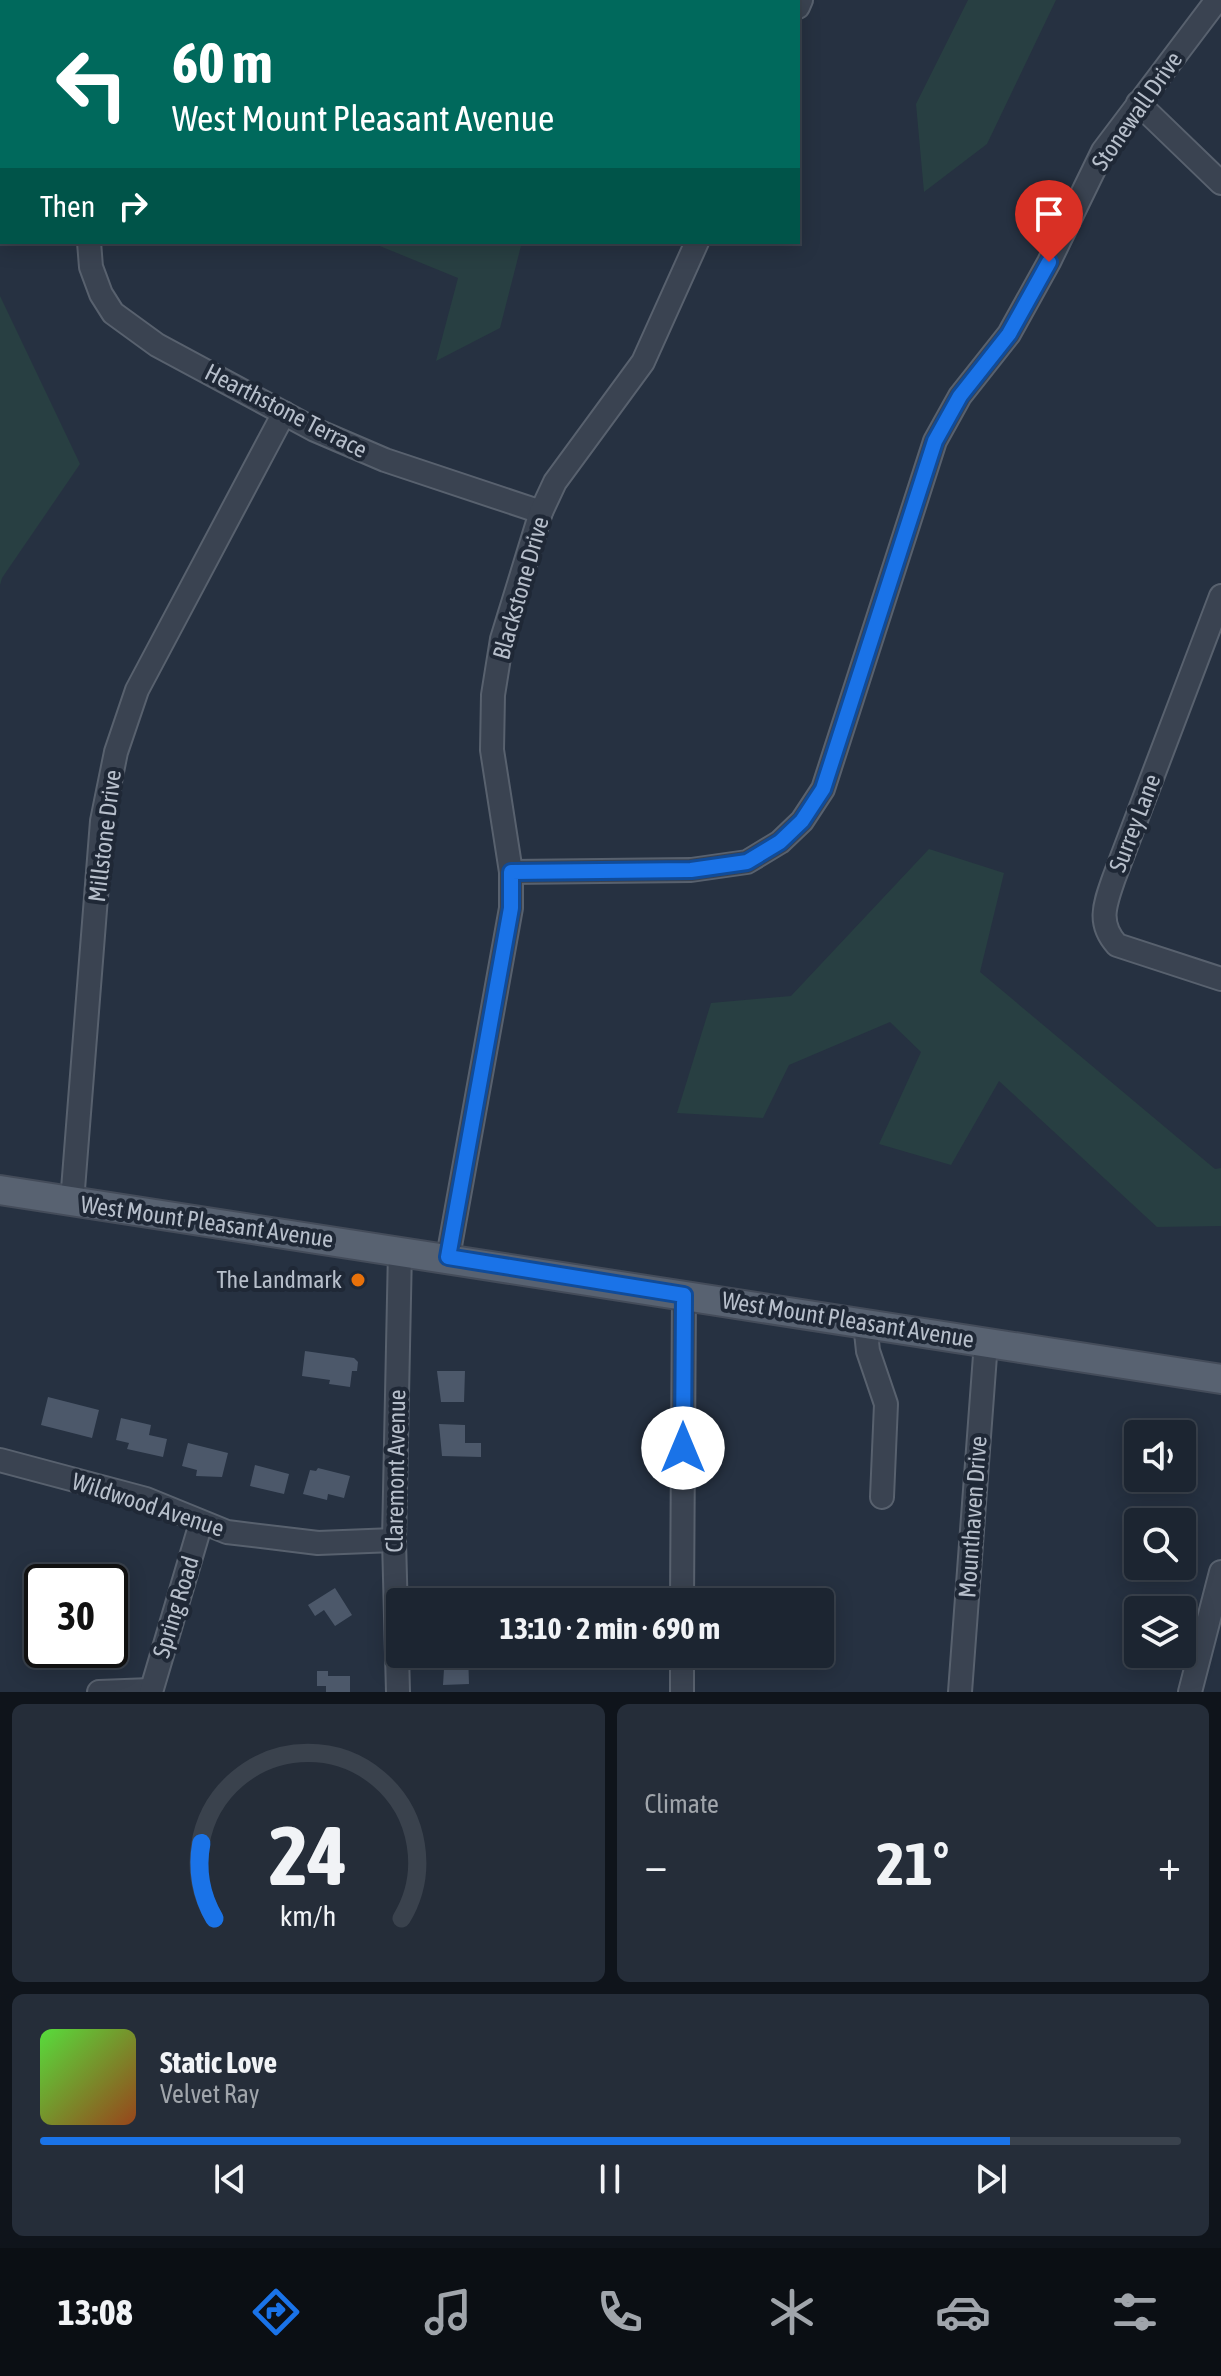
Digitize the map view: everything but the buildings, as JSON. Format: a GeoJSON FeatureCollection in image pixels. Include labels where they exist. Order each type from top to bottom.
{"type":"FeatureCollection","features":[{"type":"Feature","properties":{"kind":"main road","name":"West Mount Pleasant Avenue"},"geometry":{"type":"LineString","coordinates":[[0,1190],[1221,1379]]}},
{"type":"Feature","properties":{"kind":"street","name":"Stonewall Drive"},"geometry":{"type":"LineString","coordinates":[[511,872],[691,870],[747,862],[780,842],[802,821],[823,789],[935,441],[960,396],[1009,334],[1049,262],[1103,151],[1217,0]]}},
{"type":"Feature","properties":{"kind":"street"},"geometry":{"type":"LineString","coordinates":[[1138,103],[1221,183]]}},
{"type":"Feature","properties":{"kind":"street","name":"Hearthstone Terrace"},"geometry":{"type":"LineString","coordinates":[[89,244],[91,267],[101,294],[113,313],[129,327],[284,413],[385,460],[541,512]]}},
{"type":"Feature","properties":{"kind":"street","name":"Blackstone Drive"},"geometry":{"type":"LineString","coordinates":[[448,1257],[511,908],[511,872],[492,750],[493,695],[502,639],[541,512],[555,482],[643,362],[696,244]]}},
{"type":"Feature","properties":{"kind":"street","name":"Millstone Drive"},"geometry":{"type":"LineString","coordinates":[[72,1202],[102,821],[116,752],[137,690],[284,413]]}},
{"type":"Feature","properties":{"kind":"street","name":"Surrey Lane"},"geometry":{"type":"LineString","coordinates":[[1221,596],[1114,878],[1103,921],[1108,935],[1117,945],[1221,979]]}},
{"type":"Feature","properties":{"kind":"street","name":"Claremont Avenue"},"geometry":{"type":"LineString","coordinates":[[398,1692],[394,1540],[400,1250]]}},
{"type":"Feature","properties":{"kind":"street"},"geometry":{"type":"LineString","coordinates":[[682,1588],[684,1295]]}},
{"type":"Feature","properties":{"kind":"street"},"geometry":{"type":"LineString","coordinates":[[865,1323],[868,1351],[886,1404],[882,1497]]}},
{"type":"Feature","properties":{"kind":"street","name":"Mounthaven Drive"},"geometry":{"type":"LineString","coordinates":[[960,1692],[986,1342]]}},
{"type":"Feature","properties":{"kind":"street","name":"Wildwood Avenue"},"geometry":{"type":"LineString","coordinates":[[0,1460],[146,1499],[227,1532],[318,1543],[394,1540]]}},
{"type":"Feature","properties":{"kind":"street","name":"Spring Road"},"geometry":{"type":"LineString","coordinates":[[151,1691],[201,1523]]}},
{"type":"Feature","properties":{"kind":"street"},"geometry":{"type":"LineString","coordinates":[[1190,1692],[1221,1572]]}},
{"type":"Feature","properties":{"kind":"street"},"geometry":{"type":"LineString","coordinates":[[682,1668],[682,1692]]}},
{"type":"Feature","properties":{"kind":"street"},"geometry":{"type":"LineString","coordinates":[[99,1692],[151,1691]]}},
{"type":"Feature","properties":{"kind":"green space"},"geometry":{"type":"Polygon","coordinates":[[[968,0],[1056,0],[987,144],[924,192],[916,104],[968,0]]]}},
{"type":"Feature","properties":{"kind":"green space"},"geometry":{"type":"Polygon","coordinates":[[[375,244],[521,244],[500,328],[436,361],[458,278],[375,244]]]}},
{"type":"Feature","properties":{"kind":"green space"},"geometry":{"type":"Polygon","coordinates":[[[0,296],[80,464],[0,585],[0,296]]]}},
{"type":"Feature","properties":{"kind":"green space"},"geometry":{"type":"Polygon","coordinates":[[[929,849],[1004,873],[980,972],[1215,1169],[1221,1168],[1221,1226],[1157,1227],[999,1081],[951,1165],[879,1144],[921,1052],[890,1022],[789,1065],[763,1118],[677,1113],[711,1003],[791,996],[929,849]]]}},
{"type":"Feature","properties":{"kind":"place","name":"The Landmark"},"geometry":{"type":"Point","coordinates":[358,1280]}},
{"type":"Feature","properties":{"kind":"route"},"geometry":{"type":"LineString","coordinates":[[683,1448],[684,1295],[448,1257],[511,908],[511,872],[691,870],[747,862],[780,842],[802,821],[823,789],[935,441],[960,396],[1009,334],[1049,262]]}}]}
